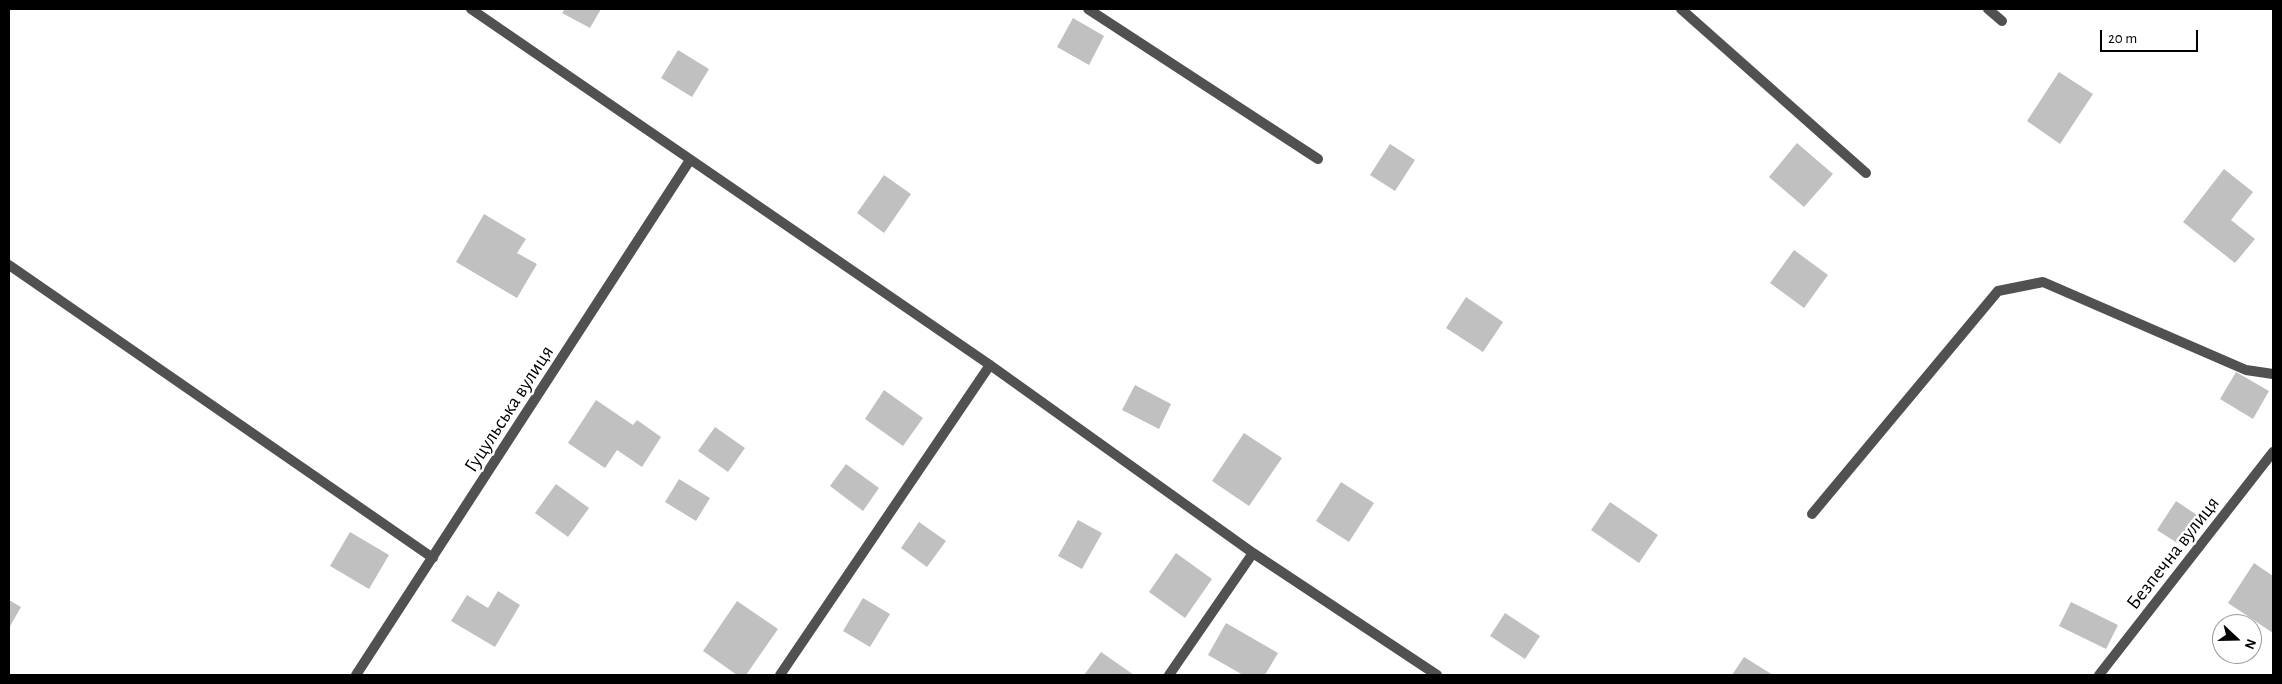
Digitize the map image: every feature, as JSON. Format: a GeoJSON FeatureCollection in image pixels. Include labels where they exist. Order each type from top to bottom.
{"type":"FeatureCollection","features":[{"type":"Feature","properties":{"kind":"street"},"geometry":{"type":"LineString","coordinates":[[472,9],[990,365],[1253,553],[1437,675]]}},
{"type":"Feature","properties":{"kind":"street"},"geometry":{"type":"LineString","coordinates":[[1088,9],[1318,159]]}},
{"type":"Feature","properties":{"kind":"street"},"geometry":{"type":"LineString","coordinates":[[1681,9],[1866,173]]}},
{"type":"Feature","properties":{"kind":"street"},"geometry":{"type":"LineString","coordinates":[[1988,9],[2002,21]]}},
{"type":"Feature","properties":{"kind":"street","name":"Гуцульська вулиця"},"geometry":{"type":"LineString","coordinates":[[356,675],[690,160]]}},
{"type":"Feature","properties":{"kind":"street"},"geometry":{"type":"LineString","coordinates":[[9,265],[432,558]]}},
{"type":"Feature","properties":{"kind":"street"},"geometry":{"type":"LineString","coordinates":[[1812,514],[1998,291],[2043,282],[2246,370],[2273,374]]}},
{"type":"Feature","properties":{"kind":"street"},"geometry":{"type":"LineString","coordinates":[[780,675],[990,365]]}},
{"type":"Feature","properties":{"kind":"street","name":"Безпечна вулиця"},"geometry":{"type":"LineString","coordinates":[[2099,675],[2273,452]]}},
{"type":"Feature","properties":{"kind":"street"},"geometry":{"type":"LineString","coordinates":[[1169,675],[1253,553]]}},
{"type":"Feature","properties":{"kind":"building"},"geometry":{"type":"Polygon","coordinates":[[[565,9],[601,9],[590,28],[562,13],[565,9]]]}},
{"type":"Feature","properties":{"kind":"building"},"geometry":{"type":"Polygon","coordinates":[[[1073,18],[1104,36],[1089,65],[1057,47],[1073,18]]]}},
{"type":"Feature","properties":{"kind":"building"},"geometry":{"type":"Polygon","coordinates":[[[678,50],[709,69],[692,97],[661,78],[678,50]]]}},
{"type":"Feature","properties":{"kind":"building"},"geometry":{"type":"Polygon","coordinates":[[[2059,72],[2093,94],[2060,144],[2027,121],[2059,72]]]}},
{"type":"Feature","properties":{"kind":"building"},"geometry":{"type":"Polygon","coordinates":[[[1797,143],[1833,174],[1804,207],[1769,177],[1797,143]]]}},
{"type":"Feature","properties":{"kind":"building"},"geometry":{"type":"Polygon","coordinates":[[[1390,144],[1415,160],[1395,191],[1370,175],[1390,144]]]}},
{"type":"Feature","properties":{"kind":"building"},"geometry":{"type":"Polygon","coordinates":[[[2224,169],[2253,192],[2231,220],[2255,239],[2235,263],[2183,222],[2224,169]]]}},
{"type":"Feature","properties":{"kind":"building"},"geometry":{"type":"Polygon","coordinates":[[[884,175],[911,194],[884,233],[857,213],[884,175]]]}},
{"type":"Feature","properties":{"kind":"building"},"geometry":{"type":"Polygon","coordinates":[[[484,214],[526,239],[517,253],[537,264],[517,298],[456,262],[484,214]]]}},
{"type":"Feature","properties":{"kind":"building"},"geometry":{"type":"Polygon","coordinates":[[[1794,250],[1828,275],[1804,308],[1770,283],[1794,250]]]}},
{"type":"Feature","properties":{"kind":"building"},"geometry":{"type":"Polygon","coordinates":[[[1466,297],[1503,322],[1483,352],[1446,328],[1466,297]]]}},
{"type":"Feature","properties":{"kind":"building"},"geometry":{"type":"Polygon","coordinates":[[[2236,372],[2269,391],[2253,419],[2220,399],[2236,372]]]}},
{"type":"Feature","properties":{"kind":"building"},"geometry":{"type":"Polygon","coordinates":[[[1135,385],[1171,404],[1159,429],[1122,410],[1135,385]]]}},
{"type":"Feature","properties":{"kind":"building"},"geometry":{"type":"Polygon","coordinates":[[[884,390],[923,418],[903,446],[865,419],[884,390]]]}},
{"type":"Feature","properties":{"kind":"building"},"geometry":{"type":"Polygon","coordinates":[[[596,400],[633,425],[637,420],[661,437],[642,467],[617,450],[605,468],[568,443],[596,400]]]}},
{"type":"Feature","properties":{"kind":"building"},"geometry":{"type":"Polygon","coordinates":[[[715,427],[745,448],[728,472],[698,451],[715,427]]]}},
{"type":"Feature","properties":{"kind":"building"},"geometry":{"type":"Polygon","coordinates":[[[1244,433],[1282,458],[1249,506],[1212,481],[1244,433]]]}},
{"type":"Feature","properties":{"kind":"building"},"geometry":{"type":"Polygon","coordinates":[[[846,464],[879,488],[863,511],[830,486],[846,464]]]}},
{"type":"Feature","properties":{"kind":"building"},"geometry":{"type":"Polygon","coordinates":[[[679,479],[710,498],[696,521],[665,502],[679,479]]]}},
{"type":"Feature","properties":{"kind":"building"},"geometry":{"type":"Polygon","coordinates":[[[1341,482],[1374,503],[1349,542],[1316,521],[1341,482]]]}},
{"type":"Feature","properties":{"kind":"building"},"geometry":{"type":"Polygon","coordinates":[[[556,484],[589,508],[568,537],[535,513],[556,484]]]}},
{"type":"Feature","properties":{"kind":"building"},"geometry":{"type":"Polygon","coordinates":[[[2176,501],[2203,519],[2185,548],[2157,530],[2176,501]]]}},
{"type":"Feature","properties":{"kind":"building"},"geometry":{"type":"Polygon","coordinates":[[[1610,502],[1658,535],[1639,563],[1591,530],[1610,502]]]}},
{"type":"Feature","properties":{"kind":"building"},"geometry":{"type":"Polygon","coordinates":[[[1078,520],[1102,533],[1082,569],[1058,556],[1078,520]]]}},
{"type":"Feature","properties":{"kind":"building"},"geometry":{"type":"Polygon","coordinates":[[[919,522],[946,541],[927,567],[901,548],[919,522]]]}},
{"type":"Feature","properties":{"kind":"building"},"geometry":{"type":"Polygon","coordinates":[[[350,532],[389,555],[369,589],[330,566],[350,532]]]}},
{"type":"Feature","properties":{"kind":"building"},"geometry":{"type":"Polygon","coordinates":[[[1176,553],[1212,579],[1185,618],[1149,592],[1176,553]]]}},
{"type":"Feature","properties":{"kind":"building"},"geometry":{"type":"Polygon","coordinates":[[[2254,563],[2273,576],[2273,633],[2262,626],[2262,614],[2244,614],[2228,603],[2254,563]]]}},
{"type":"Feature","properties":{"kind":"building"},"geometry":{"type":"Polygon","coordinates":[[[498,591],[520,605],[495,647],[451,621],[467,595],[488,608],[498,591]]]}},
{"type":"Feature","properties":{"kind":"building"},"geometry":{"type":"Polygon","coordinates":[[[863,598],[890,614],[870,647],[843,631],[863,598]]]}},
{"type":"Feature","properties":{"kind":"building"},"geometry":{"type":"Polygon","coordinates":[[[9,600],[21,607],[9,628],[9,600]]]}},
{"type":"Feature","properties":{"kind":"building"},"geometry":{"type":"Polygon","coordinates":[[[737,601],[778,629],[746,675],[737,675],[703,651],[737,601]]]}},
{"type":"Feature","properties":{"kind":"building"},"geometry":{"type":"Polygon","coordinates":[[[2071,602],[2118,625],[2106,649],[2059,626],[2071,602]]]}},
{"type":"Feature","properties":{"kind":"building"},"geometry":{"type":"Polygon","coordinates":[[[1505,613],[1540,636],[1525,659],[1490,636],[1505,613]]]}},
{"type":"Feature","properties":{"kind":"building"},"geometry":{"type":"Polygon","coordinates":[[[1226,623],[1278,653],[1265,675],[1243,675],[1208,655],[1226,623]]]}},
{"type":"Feature","properties":{"kind":"building"},"geometry":{"type":"Polygon","coordinates":[[[1101,652],[1134,675],[1084,675],[1101,652]]]}},
{"type":"Feature","properties":{"kind":"building"},"geometry":{"type":"Polygon","coordinates":[[[1744,657],[1773,675],[1732,675],[1744,657]]]}}]}
